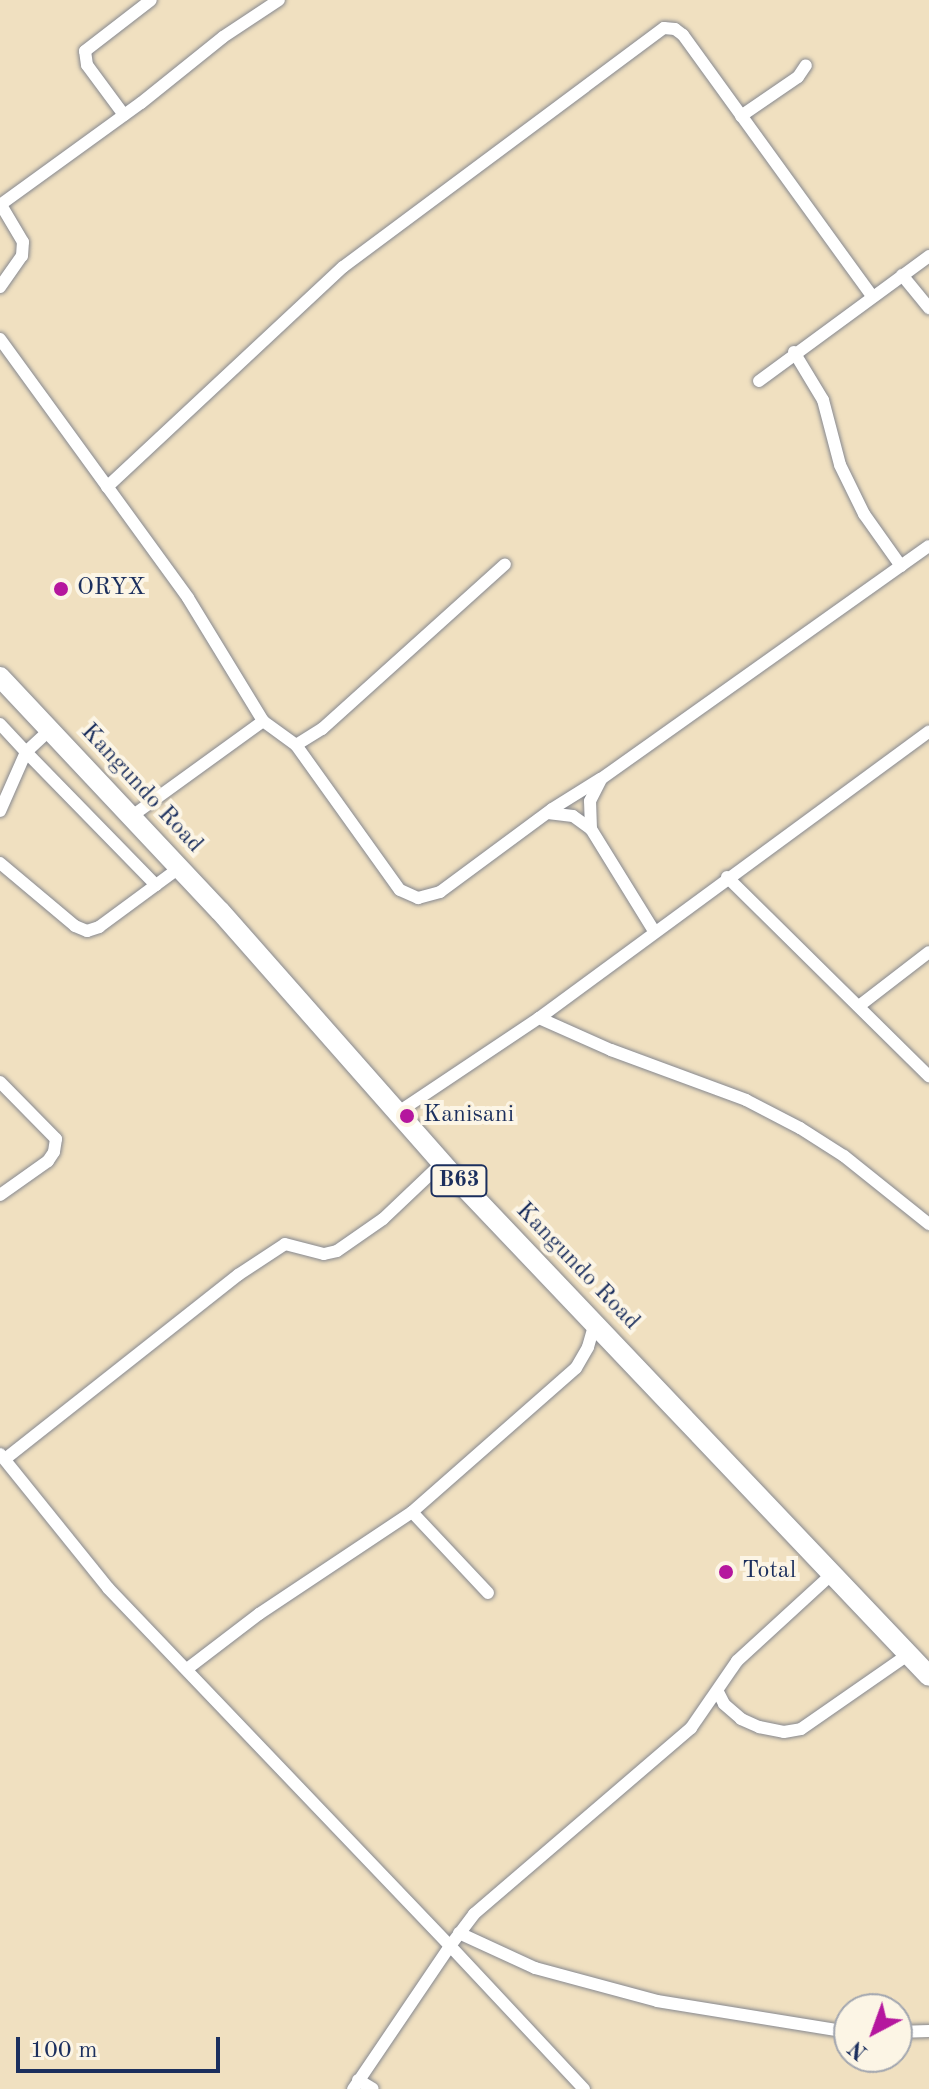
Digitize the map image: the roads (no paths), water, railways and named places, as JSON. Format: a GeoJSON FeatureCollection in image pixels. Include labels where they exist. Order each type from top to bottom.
{"type":"FeatureCollection","features":[{"type":"Feature","properties":{"kind":"highway","name":"Kangundo Road"},"geometry":{"type":"LineString","coordinates":[[0,677],[344,1047],[397,1113],[929,1676]]}},
{"type":"Feature","properties":{"kind":"street"},"geometry":{"type":"LineString","coordinates":[[124,115],[87,65],[85,51],[151,0]]}},
{"type":"Feature","properties":{"kind":"street"},"geometry":{"type":"LineString","coordinates":[[0,287],[22,256],[23,242],[0,205],[124,115],[223,37],[279,0]]}},
{"type":"Feature","properties":{"kind":"street"},"geometry":{"type":"LineString","coordinates":[[107,487],[343,267],[664,28],[675,29],[683,35],[872,296]]}},
{"type":"Feature","properties":{"kind":"street"},"geometry":{"type":"LineString","coordinates":[[741,116],[798,77],[806,65]]}},
{"type":"Feature","properties":{"kind":"street"},"geometry":{"type":"LineString","coordinates":[[759,381],[794,352],[929,256]]}},
{"type":"Feature","properties":{"kind":"street"},"geometry":{"type":"LineString","coordinates":[[902,275],[929,308]]}},
{"type":"Feature","properties":{"kind":"street"},"geometry":{"type":"LineString","coordinates":[[0,339],[188,598],[263,721],[296,745],[400,890],[418,898],[440,892],[929,546]]}},
{"type":"Feature","properties":{"kind":"street"},"geometry":{"type":"LineString","coordinates":[[794,352],[823,400],[840,465],[864,514],[901,566]]}},
{"type":"Feature","properties":{"kind":"street"},"geometry":{"type":"LineString","coordinates":[[296,745],[319,732],[505,564]]}},
{"type":"Feature","properties":{"kind":"street"},"geometry":{"type":"LineString","coordinates":[[132,816],[263,721]]}},
{"type":"Feature","properties":{"kind":"street"},"geometry":{"type":"LineString","coordinates":[[0,724],[156,885]]}},
{"type":"Feature","properties":{"kind":"street"},"geometry":{"type":"LineString","coordinates":[[0,811],[26,752],[51,729]]}},
{"type":"Feature","properties":{"kind":"street"},"geometry":{"type":"LineString","coordinates":[[397,1113],[539,1018],[929,731]]}},
{"type":"Feature","properties":{"kind":"street"},"geometry":{"type":"LineString","coordinates":[[591,829],[590,801],[601,779]]}},
{"type":"Feature","properties":{"kind":"street"},"geometry":{"type":"LineString","coordinates":[[548,813],[573,816],[591,829],[654,931]]}},
{"type":"Feature","properties":{"kind":"street"},"geometry":{"type":"LineString","coordinates":[[0,863],[75,926],[87,931],[99,927],[179,868]]}},
{"type":"Feature","properties":{"kind":"street"},"geometry":{"type":"LineString","coordinates":[[727,877],[929,1076]]}},
{"type":"Feature","properties":{"kind":"street"},"geometry":{"type":"LineString","coordinates":[[859,1006],[929,952]]}},
{"type":"Feature","properties":{"kind":"street"},"geometry":{"type":"LineString","coordinates":[[539,1018],[611,1050],[746,1100],[800,1128],[844,1156],[929,1224]]}},
{"type":"Feature","properties":{"kind":"street"},"geometry":{"type":"LineString","coordinates":[[0,1082],[56,1139],[54,1152],[48,1161],[0,1195]]}},
{"type":"Feature","properties":{"kind":"street"},"geometry":{"type":"LineString","coordinates":[[443,1162],[383,1219],[337,1251],[324,1254],[285,1244],[263,1258],[2,1456],[108,1588],[584,2089]]}},
{"type":"Feature","properties":{"kind":"street"},"geometry":{"type":"LineString","coordinates":[[187,1669],[259,1614],[412,1512],[576,1368],[588,1347],[595,1322]]}},
{"type":"Feature","properties":{"kind":"street"},"geometry":{"type":"LineString","coordinates":[[412,1512],[488,1593]]}},
{"type":"Feature","properties":{"kind":"street"},"geometry":{"type":"LineString","coordinates":[[373,2089],[356,2084],[474,1914],[691,1728],[737,1661],[832,1574]]}},
{"type":"Feature","properties":{"kind":"street"},"geometry":{"type":"LineString","coordinates":[[718,1692],[724,1704],[741,1719],[759,1727],[784,1732],[801,1729],[909,1654]]}},
{"type":"Feature","properties":{"kind":"street"},"geometry":{"type":"LineString","coordinates":[[459,1933],[535,1968],[657,2001],[833,2029]]}},
{"type":"Feature","properties":{"kind":"place","name":"ORYX"},"geometry":{"type":"Point","coordinates":[61,589]}},
{"type":"Feature","properties":{"kind":"place","name":"Kanisani"},"geometry":{"type":"Point","coordinates":[407,1116]}},
{"type":"Feature","properties":{"kind":"place","name":"Total"},"geometry":{"type":"Point","coordinates":[726,1572]}}]}
